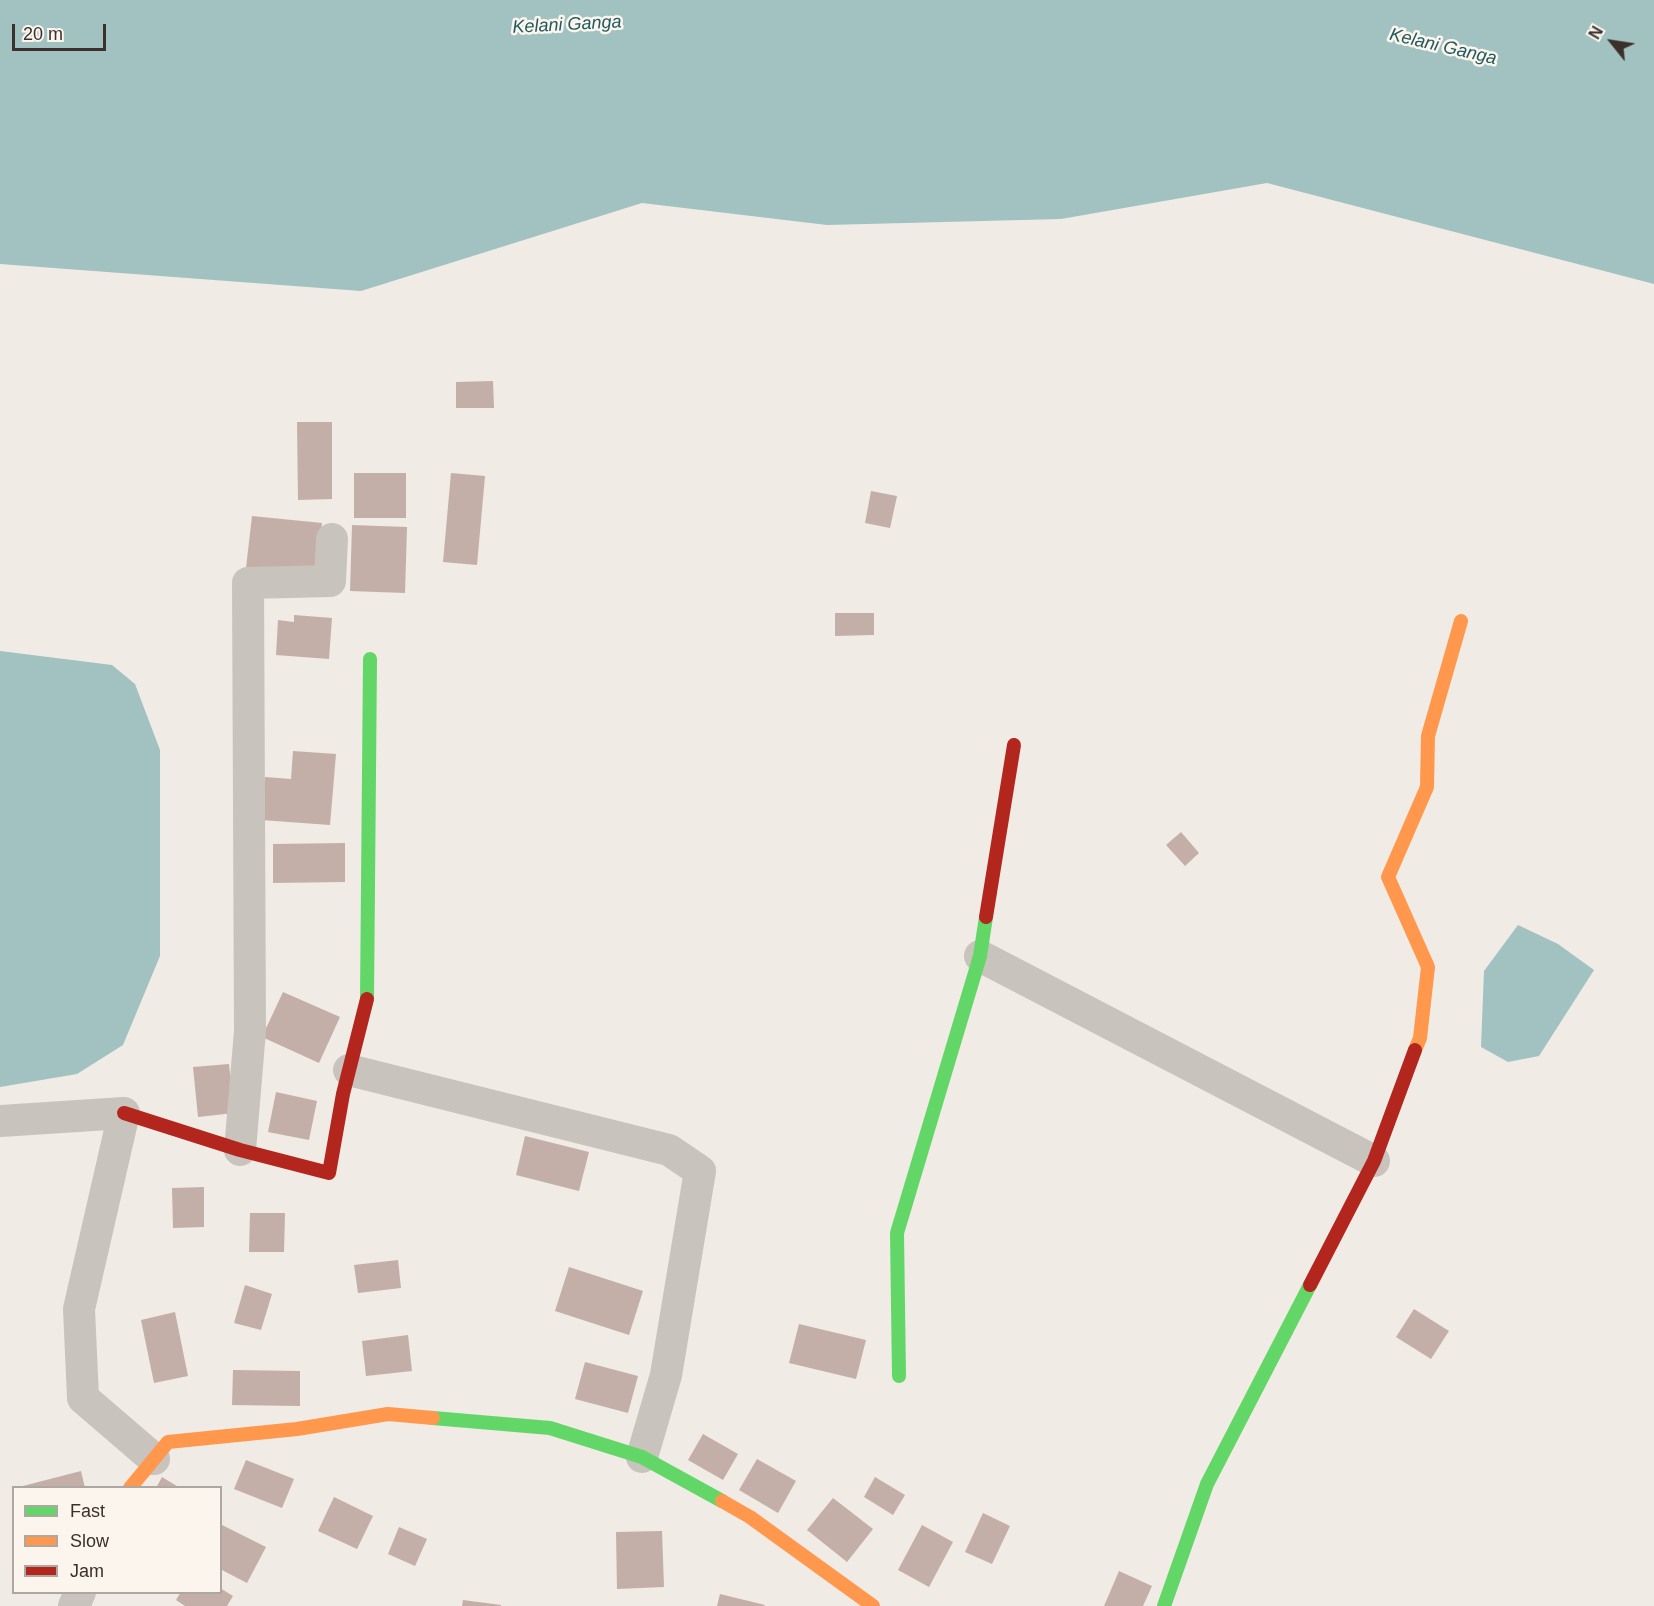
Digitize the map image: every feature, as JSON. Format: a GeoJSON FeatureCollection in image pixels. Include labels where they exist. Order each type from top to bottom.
{"type":"FeatureCollection","features":[{"type":"Feature","properties":{"kind":"street"},"geometry":{"type":"LineString","coordinates":[[240,1150],[250,1031],[248,583],[330,581],[332,539]]}},
{"type":"Feature","properties":{"kind":"street"},"geometry":{"type":"LineString","coordinates":[[1164,1606],[1207,1484],[1374,1161],[1419,1038],[1428,967],[1388,877],[1427,787],[1428,736],[1461,621]]}},
{"type":"Feature","properties":{"kind":"street"},"geometry":{"type":"LineString","coordinates":[[0,1121],[124,1113],[240,1150],[329,1173],[343,1094],[367,1000],[370,659]]}},
{"type":"Feature","properties":{"kind":"street"},"geometry":{"type":"LineString","coordinates":[[899,1376],[897,1233],[980,956],[1014,745]]}},
{"type":"Feature","properties":{"kind":"street"},"geometry":{"type":"LineString","coordinates":[[980,956],[1374,1161]]}},
{"type":"Feature","properties":{"kind":"street"},"geometry":{"type":"LineString","coordinates":[[350,1070],[669,1150],[700,1170],[666,1375],[642,1457]]}},
{"type":"Feature","properties":{"kind":"street"},"geometry":{"type":"LineString","coordinates":[[124,1113],[80,1310],[83,1398],[154,1459]]}},
{"type":"Feature","properties":{"kind":"street"},"geometry":{"type":"LineString","coordinates":[[132,1486],[168,1442],[297,1429],[388,1414],[550,1428],[642,1457],[750,1516],[873,1606]]}},
{"type":"Feature","properties":{"kind":"water","name":"Kelani Ganga"},"geometry":{"type":"Polygon","coordinates":[[[0,0],[1654,0],[1654,284],[1267,183],[1061,219],[827,225],[642,203],[361,291],[0,264],[0,0]]]}},
{"type":"Feature","properties":{"kind":"water"},"geometry":{"type":"Polygon","coordinates":[[[0,651],[112,665],[135,684],[160,750],[160,956],[123,1045],[77,1074],[0,1087],[0,651]]]}},
{"type":"Feature","properties":{"kind":"water"},"geometry":{"type":"Polygon","coordinates":[[[1518,925],[1558,944],[1594,970],[1539,1056],[1508,1062],[1481,1047],[1484,971],[1518,925]]]}},
{"type":"Feature","properties":{"kind":"building"},"geometry":{"type":"Polygon","coordinates":[[[493,381],[494,408],[456,408],[456,382],[493,381]]]}},
{"type":"Feature","properties":{"kind":"building"},"geometry":{"type":"Polygon","coordinates":[[[297,422],[332,422],[332,499],[298,500],[297,422]]]}},
{"type":"Feature","properties":{"kind":"building"},"geometry":{"type":"Polygon","coordinates":[[[354,473],[406,473],[406,518],[354,518],[354,473]]]}},
{"type":"Feature","properties":{"kind":"building"},"geometry":{"type":"Polygon","coordinates":[[[451,473],[485,476],[477,565],[443,562],[451,473]]]}},
{"type":"Feature","properties":{"kind":"building"},"geometry":{"type":"Polygon","coordinates":[[[871,491],[897,496],[890,528],[865,523],[871,491]]]}},
{"type":"Feature","properties":{"kind":"building"},"geometry":{"type":"Polygon","coordinates":[[[252,516],[322,523],[316,576],[246,568],[252,516]]]}},
{"type":"Feature","properties":{"kind":"building"},"geometry":{"type":"Polygon","coordinates":[[[352,525],[407,527],[405,593],[350,591],[352,525]]]}},
{"type":"Feature","properties":{"kind":"building"},"geometry":{"type":"Polygon","coordinates":[[[835,613],[874,613],[874,635],[835,636],[835,613]]]}},
{"type":"Feature","properties":{"kind":"building"},"geometry":{"type":"Polygon","coordinates":[[[294,615],[332,618],[329,659],[276,655],[278,620],[294,622],[294,615]]]}},
{"type":"Feature","properties":{"kind":"building"},"geometry":{"type":"Polygon","coordinates":[[[293,751],[336,754],[330,825],[261,820],[265,777],[291,779],[293,751]]]}},
{"type":"Feature","properties":{"kind":"building"},"geometry":{"type":"Polygon","coordinates":[[[1181,832],[1199,853],[1185,866],[1166,845],[1181,832]]]}},
{"type":"Feature","properties":{"kind":"building"},"geometry":{"type":"Polygon","coordinates":[[[345,843],[345,882],[273,883],[273,844],[345,843]]]}},
{"type":"Feature","properties":{"kind":"building"},"geometry":{"type":"Polygon","coordinates":[[[283,992],[340,1017],[319,1063],[262,1037],[283,992]]]}},
{"type":"Feature","properties":{"kind":"building"},"geometry":{"type":"Polygon","coordinates":[[[229,1064],[234,1113],[198,1117],[193,1067],[229,1064]]]}},
{"type":"Feature","properties":{"kind":"building"},"geometry":{"type":"Polygon","coordinates":[[[276,1092],[317,1101],[309,1140],[268,1132],[276,1092]]]}},
{"type":"Feature","properties":{"kind":"building"},"geometry":{"type":"Polygon","coordinates":[[[525,1136],[589,1152],[579,1191],[516,1175],[525,1136]]]}},
{"type":"Feature","properties":{"kind":"building"},"geometry":{"type":"Polygon","coordinates":[[[204,1187],[204,1227],[173,1228],[172,1188],[204,1187]]]}},
{"type":"Feature","properties":{"kind":"building"},"geometry":{"type":"Polygon","coordinates":[[[250,1213],[285,1213],[284,1252],[249,1252],[250,1213]]]}},
{"type":"Feature","properties":{"kind":"building"},"geometry":{"type":"Polygon","coordinates":[[[398,1260],[401,1288],[358,1293],[354,1265],[398,1260]]]}},
{"type":"Feature","properties":{"kind":"building"},"geometry":{"type":"Polygon","coordinates":[[[569,1267],[643,1291],[629,1335],[555,1311],[569,1267]]]}},
{"type":"Feature","properties":{"kind":"building"},"geometry":{"type":"Polygon","coordinates":[[[245,1285],[272,1294],[261,1330],[234,1323],[245,1285]]]}},
{"type":"Feature","properties":{"kind":"building"},"geometry":{"type":"Polygon","coordinates":[[[1414,1309],[1449,1331],[1431,1359],[1396,1337],[1414,1309]]]}},
{"type":"Feature","properties":{"kind":"building"},"geometry":{"type":"Polygon","coordinates":[[[175,1312],[188,1376],[154,1383],[141,1320],[175,1312]]]}},
{"type":"Feature","properties":{"kind":"building"},"geometry":{"type":"Polygon","coordinates":[[[799,1324],[866,1340],[856,1379],[789,1363],[799,1324]]]}},
{"type":"Feature","properties":{"kind":"building"},"geometry":{"type":"Polygon","coordinates":[[[408,1335],[412,1371],[366,1376],[362,1341],[408,1335]]]}},
{"type":"Feature","properties":{"kind":"building"},"geometry":{"type":"Polygon","coordinates":[[[585,1362],[638,1376],[628,1413],[575,1399],[585,1362]]]}},
{"type":"Feature","properties":{"kind":"building"},"geometry":{"type":"Polygon","coordinates":[[[233,1370],[300,1371],[300,1406],[232,1405],[233,1370]]]}},
{"type":"Feature","properties":{"kind":"building"},"geometry":{"type":"Polygon","coordinates":[[[703,1434],[738,1454],[723,1480],[688,1460],[703,1434]]]}},
{"type":"Feature","properties":{"kind":"building"},"geometry":{"type":"Polygon","coordinates":[[[757,1459],[796,1481],[778,1513],[739,1490],[757,1459]]]}},
{"type":"Feature","properties":{"kind":"building"},"geometry":{"type":"Polygon","coordinates":[[[246,1460],[294,1479],[282,1508],[234,1489],[246,1460]]]}},
{"type":"Feature","properties":{"kind":"building"},"geometry":{"type":"Polygon","coordinates":[[[81,1471],[85,1486],[23,1486],[81,1471]]]}},
{"type":"Feature","properties":{"kind":"building"},"geometry":{"type":"Polygon","coordinates":[[[162,1477],[177,1486],[157,1486],[162,1477]]]}},
{"type":"Feature","properties":{"kind":"building"},"geometry":{"type":"Polygon","coordinates":[[[875,1477],[905,1495],[893,1515],[864,1497],[875,1477]]]}},
{"type":"Feature","properties":{"kind":"building"},"geometry":{"type":"Polygon","coordinates":[[[334,1497],[373,1516],[357,1549],[318,1531],[334,1497]]]}},
{"type":"Feature","properties":{"kind":"building"},"geometry":{"type":"Polygon","coordinates":[[[833,1498],[873,1529],[847,1562],[807,1530],[833,1498]]]}},
{"type":"Feature","properties":{"kind":"building"},"geometry":{"type":"Polygon","coordinates":[[[983,1513],[1010,1526],[992,1564],[965,1552],[983,1513]]]}},
{"type":"Feature","properties":{"kind":"building"},"geometry":{"type":"Polygon","coordinates":[[[222,1525],[266,1547],[247,1583],[222,1570],[222,1525]]]}},
{"type":"Feature","properties":{"kind":"building"},"geometry":{"type":"Polygon","coordinates":[[[922,1525],[953,1542],[929,1587],[898,1570],[922,1525]]]}},
{"type":"Feature","properties":{"kind":"building"},"geometry":{"type":"Polygon","coordinates":[[[399,1527],[427,1539],[415,1566],[388,1554],[399,1527]]]}},
{"type":"Feature","properties":{"kind":"building"},"geometry":{"type":"Polygon","coordinates":[[[662,1531],[664,1587],[617,1589],[616,1532],[662,1531]]]}},
{"type":"Feature","properties":{"kind":"building"},"geometry":{"type":"Polygon","coordinates":[[[1119,1571],[1152,1586],[1143,1606],[1104,1606],[1119,1571]]]}},
{"type":"Feature","properties":{"kind":"building"},"geometry":{"type":"Polygon","coordinates":[[[222,1589],[233,1596],[227,1606],[185,1606],[176,1600],[180,1594],[222,1594],[222,1589]]]}},
{"type":"Feature","properties":{"kind":"building"},"geometry":{"type":"Polygon","coordinates":[[[720,1594],[765,1605],[717,1606],[720,1594]]]}},
{"type":"Feature","properties":{"kind":"building"},"geometry":{"type":"Polygon","coordinates":[[[463,1600],[501,1605],[501,1606],[462,1606],[463,1600]]]}},
{"type":"Feature","properties":{"kind":"traffic: fast"},"geometry":{"type":"LineString","coordinates":[[367,999],[370,659]]}},
{"type":"Feature","properties":{"kind":"traffic: fast"},"geometry":{"type":"LineString","coordinates":[[899,1376],[897,1233],[980,956],[986,917]]}},
{"type":"Feature","properties":{"kind":"traffic: fast"},"geometry":{"type":"LineString","coordinates":[[1164,1606],[1207,1484],[1310,1285]]}},
{"type":"Feature","properties":{"kind":"traffic: fast"},"geometry":{"type":"LineString","coordinates":[[433,1418],[550,1428],[642,1457],[722,1501]]}},
{"type":"Feature","properties":{"kind":"traffic: slow"},"geometry":{"type":"LineString","coordinates":[[1415,1050],[1420,1038],[1428,967],[1388,877],[1427,787],[1428,736],[1461,621]]}},
{"type":"Feature","properties":{"kind":"traffic: slow"},"geometry":{"type":"LineString","coordinates":[[132,1486],[168,1442],[297,1429],[388,1414],[433,1418]]}},
{"type":"Feature","properties":{"kind":"traffic: slow"},"geometry":{"type":"LineString","coordinates":[[722,1501],[750,1517],[873,1606]]}},
{"type":"Feature","properties":{"kind":"traffic: jam"},"geometry":{"type":"LineString","coordinates":[[986,917],[1014,745]]}},
{"type":"Feature","properties":{"kind":"traffic: jam"},"geometry":{"type":"LineString","coordinates":[[124,1113],[240,1150],[329,1173],[343,1094],[367,999]]}},
{"type":"Feature","properties":{"kind":"traffic: jam"},"geometry":{"type":"LineString","coordinates":[[1310,1285],[1374,1161],[1415,1050]]}}]}
